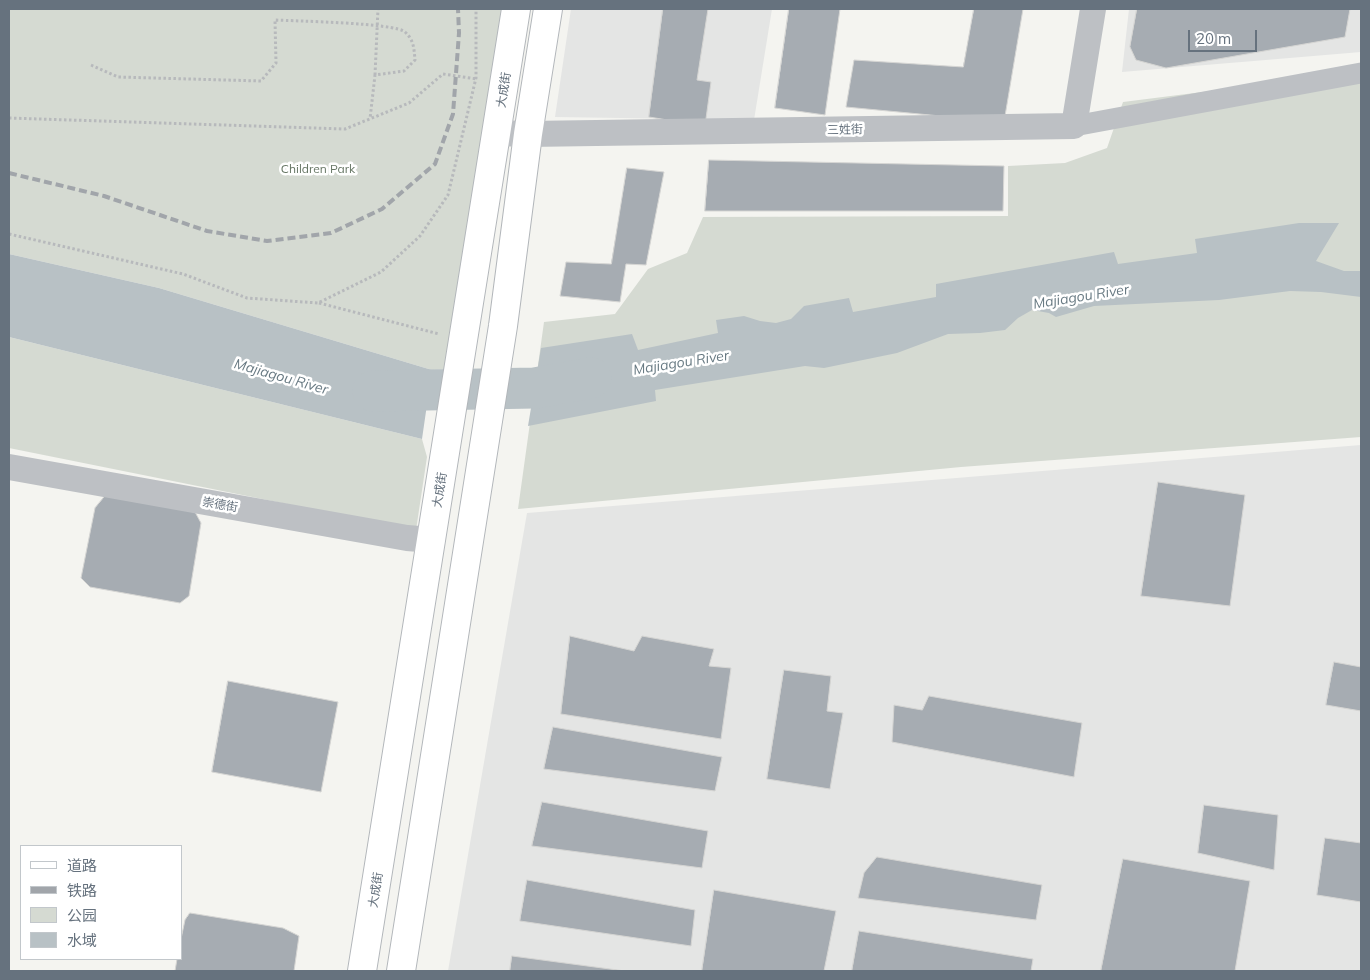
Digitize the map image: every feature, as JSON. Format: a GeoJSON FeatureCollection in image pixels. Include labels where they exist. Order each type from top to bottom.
{"type":"FeatureCollection","features":[{"type":"Feature","properties":{"kind":"main road","name":"大成街"},"geometry":{"type":"LineString","coordinates":[[362,971],[516,9]]}},
{"type":"Feature","properties":{"kind":"main road"},"geometry":{"type":"LineString","coordinates":[[401,971],[503,326],[528,134],[548,9]]}},
{"type":"Feature","properties":{"kind":"street"},"geometry":{"type":"LineString","coordinates":[[1093,9],[1074,126],[1361,74]]}},
{"type":"Feature","properties":{"kind":"street","name":"三姓街"},"geometry":{"type":"LineString","coordinates":[[497,133],[1074,126]]}},
{"type":"Feature","properties":{"kind":"street","name":"崇德街"},"geometry":{"type":"LineString","coordinates":[[9,467],[407,538],[432,540]]}},
{"type":"Feature","properties":{"kind":"path"},"geometry":{"type":"LineString","coordinates":[[370,118],[375,75],[378,9]]}},
{"type":"Feature","properties":{"kind":"path"},"geometry":{"type":"LineString","coordinates":[[318,303],[381,272],[420,236],[448,195],[476,78],[476,9]]}},
{"type":"Feature","properties":{"kind":"path"},"geometry":{"type":"LineString","coordinates":[[91,65],[118,77],[261,81],[276,63],[276,20],[378,26],[404,30],[413,41],[415,60],[404,71],[375,75]]}},
{"type":"Feature","properties":{"kind":"path"},"geometry":{"type":"LineString","coordinates":[[9,118],[345,129],[409,103],[443,74],[481,79]]}},
{"type":"Feature","properties":{"kind":"path"},"geometry":{"type":"LineString","coordinates":[[9,234],[183,274],[247,298],[318,303],[440,335]]}},
{"type":"Feature","properties":{"kind":"shaded area"},"geometry":{"type":"Polygon","coordinates":[[[571,9],[772,9],[754,120],[555,117],[571,9]]]}},
{"type":"Feature","properties":{"kind":"shaded area"},"geometry":{"type":"Polygon","coordinates":[[[1129,9],[1361,9],[1361,52],[1122,72],[1129,9]]]}},
{"type":"Feature","properties":{"kind":"shaded area"},"geometry":{"type":"Polygon","coordinates":[[[1361,445],[1361,971],[448,971],[527,513],[1361,445]]]}},
{"type":"Feature","properties":{"kind":"green space","name":"Children Park"},"geometry":{"type":"Polygon","coordinates":[[[9,9],[509,9],[449,369],[432,370],[159,288],[9,254],[9,9]]]}},
{"type":"Feature","properties":{"kind":"green space"},"geometry":{"type":"Polygon","coordinates":[[[1361,72],[1361,437],[961,467],[518,509],[544,322],[615,314],[648,269],[687,253],[703,217],[1008,216],[1008,166],[1065,163],[1107,148],[1123,102],[1361,72]]]}},
{"type":"Feature","properties":{"kind":"green space"},"geometry":{"type":"Polygon","coordinates":[[[9,337],[422,439],[427,457],[416,530],[9,448],[9,337]]]}},
{"type":"Feature","properties":{"kind":"water"},"geometry":{"type":"Polygon","coordinates":[[[1299,223],[1339,223],[1316,261],[1344,271],[1361,271],[1361,297],[1321,292],[1290,291],[1219,300],[1094,306],[1056,317],[1049,313],[1032,310],[1018,318],[1005,330],[948,334],[897,353],[824,368],[805,366],[655,390],[656,401],[528,426],[541,348],[632,334],[638,350],[718,333],[716,320],[744,316],[776,323],[791,319],[804,306],[849,298],[853,312],[936,297],[936,284],[1114,252],[1118,264],[1197,253],[1195,239],[1299,223]]]}},
{"type":"Feature","properties":{"kind":"water"},"geometry":{"type":"Polygon","coordinates":[[[9,254],[159,288],[432,370],[422,439],[9,337],[9,254]]]}},
{"type":"Feature","properties":{"kind":"building"},"geometry":{"type":"Polygon","coordinates":[[[663,9],[708,9],[697,80],[711,82],[705,126],[649,117],[663,9]]]}},
{"type":"Feature","properties":{"kind":"building"},"geometry":{"type":"Polygon","coordinates":[[[789,9],[840,9],[825,115],[775,108],[789,9]]]}},
{"type":"Feature","properties":{"kind":"building"},"geometry":{"type":"Polygon","coordinates":[[[974,9],[1023,9],[1004,122],[846,107],[854,60],[963,67],[974,9]]]}},
{"type":"Feature","properties":{"kind":"building"},"geometry":{"type":"Polygon","coordinates":[[[1137,9],[1350,9],[1345,37],[1166,68],[1136,60],[1130,47],[1137,9]]]}},
{"type":"Feature","properties":{"kind":"building"},"geometry":{"type":"Polygon","coordinates":[[[709,160],[1004,166],[1003,211],[705,211],[709,160]]]}},
{"type":"Feature","properties":{"kind":"building"},"geometry":{"type":"Polygon","coordinates":[[[627,168],[664,172],[646,265],[626,264],[620,302],[560,296],[566,262],[611,264],[627,168]]]}},
{"type":"Feature","properties":{"kind":"building"},"geometry":{"type":"Polygon","coordinates":[[[1158,482],[1245,495],[1230,606],[1141,596],[1158,482]]]}},
{"type":"Feature","properties":{"kind":"building"},"geometry":{"type":"Polygon","coordinates":[[[105,496],[195,512],[201,523],[189,596],[180,603],[90,587],[81,578],[95,508],[105,496]]]}},
{"type":"Feature","properties":{"kind":"building"},"geometry":{"type":"Polygon","coordinates":[[[570,636],[634,651],[642,636],[714,649],[709,666],[731,668],[721,739],[561,714],[570,636]]]}},
{"type":"Feature","properties":{"kind":"building"},"geometry":{"type":"Polygon","coordinates":[[[1334,662],[1361,667],[1361,711],[1326,705],[1334,662]]]}},
{"type":"Feature","properties":{"kind":"building"},"geometry":{"type":"Polygon","coordinates":[[[784,670],[831,676],[827,711],[843,713],[830,789],[767,779],[784,670]]]}},
{"type":"Feature","properties":{"kind":"building"},"geometry":{"type":"Polygon","coordinates":[[[228,681],[338,702],[321,792],[212,772],[228,681]]]}},
{"type":"Feature","properties":{"kind":"building"},"geometry":{"type":"Polygon","coordinates":[[[929,696],[1082,723],[1074,777],[892,742],[894,705],[922,710],[929,696]]]}},
{"type":"Feature","properties":{"kind":"building"},"geometry":{"type":"Polygon","coordinates":[[[553,727],[722,757],[715,791],[544,769],[553,727]]]}},
{"type":"Feature","properties":{"kind":"building"},"geometry":{"type":"Polygon","coordinates":[[[542,802],[708,831],[702,868],[532,846],[542,802]]]}},
{"type":"Feature","properties":{"kind":"building"},"geometry":{"type":"Polygon","coordinates":[[[1204,805],[1278,815],[1274,870],[1198,853],[1204,805]]]}},
{"type":"Feature","properties":{"kind":"building"},"geometry":{"type":"Polygon","coordinates":[[[1325,838],[1361,843],[1361,902],[1317,895],[1325,838]]]}},
{"type":"Feature","properties":{"kind":"building"},"geometry":{"type":"Polygon","coordinates":[[[877,857],[1042,885],[1036,920],[858,898],[864,873],[877,857]]]}},
{"type":"Feature","properties":{"kind":"building"},"geometry":{"type":"Polygon","coordinates":[[[1123,859],[1250,881],[1235,971],[1101,971],[1123,859]]]}},
{"type":"Feature","properties":{"kind":"building"},"geometry":{"type":"Polygon","coordinates":[[[527,880],[695,910],[691,946],[520,921],[527,880]]]}},
{"type":"Feature","properties":{"kind":"building"},"geometry":{"type":"Polygon","coordinates":[[[714,890],[836,911],[824,971],[702,971],[714,890]]]}},
{"type":"Feature","properties":{"kind":"building"},"geometry":{"type":"Polygon","coordinates":[[[190,913],[283,928],[299,936],[294,971],[175,971],[177,960],[182,960],[182,934],[185,920],[190,913]]]}},
{"type":"Feature","properties":{"kind":"building"},"geometry":{"type":"Polygon","coordinates":[[[859,931],[1033,959],[1031,971],[852,971],[859,931]]]}},
{"type":"Feature","properties":{"kind":"building"},"geometry":{"type":"Polygon","coordinates":[[[512,956],[625,971],[510,971],[512,956]]]}},
{"type":"Feature","properties":{"kind":"waterway","name":"Majiagou River"},"geometry":{"type":"LineString","coordinates":[[373,391],[535,388],[591,378]]}},
{"type":"Feature","properties":{"kind":"railway"},"geometry":{"type":"LineString","coordinates":[[9,173],[104,196],[207,231],[267,241],[331,233],[382,209],[435,164],[453,114],[459,33],[458,9]]}}]}
